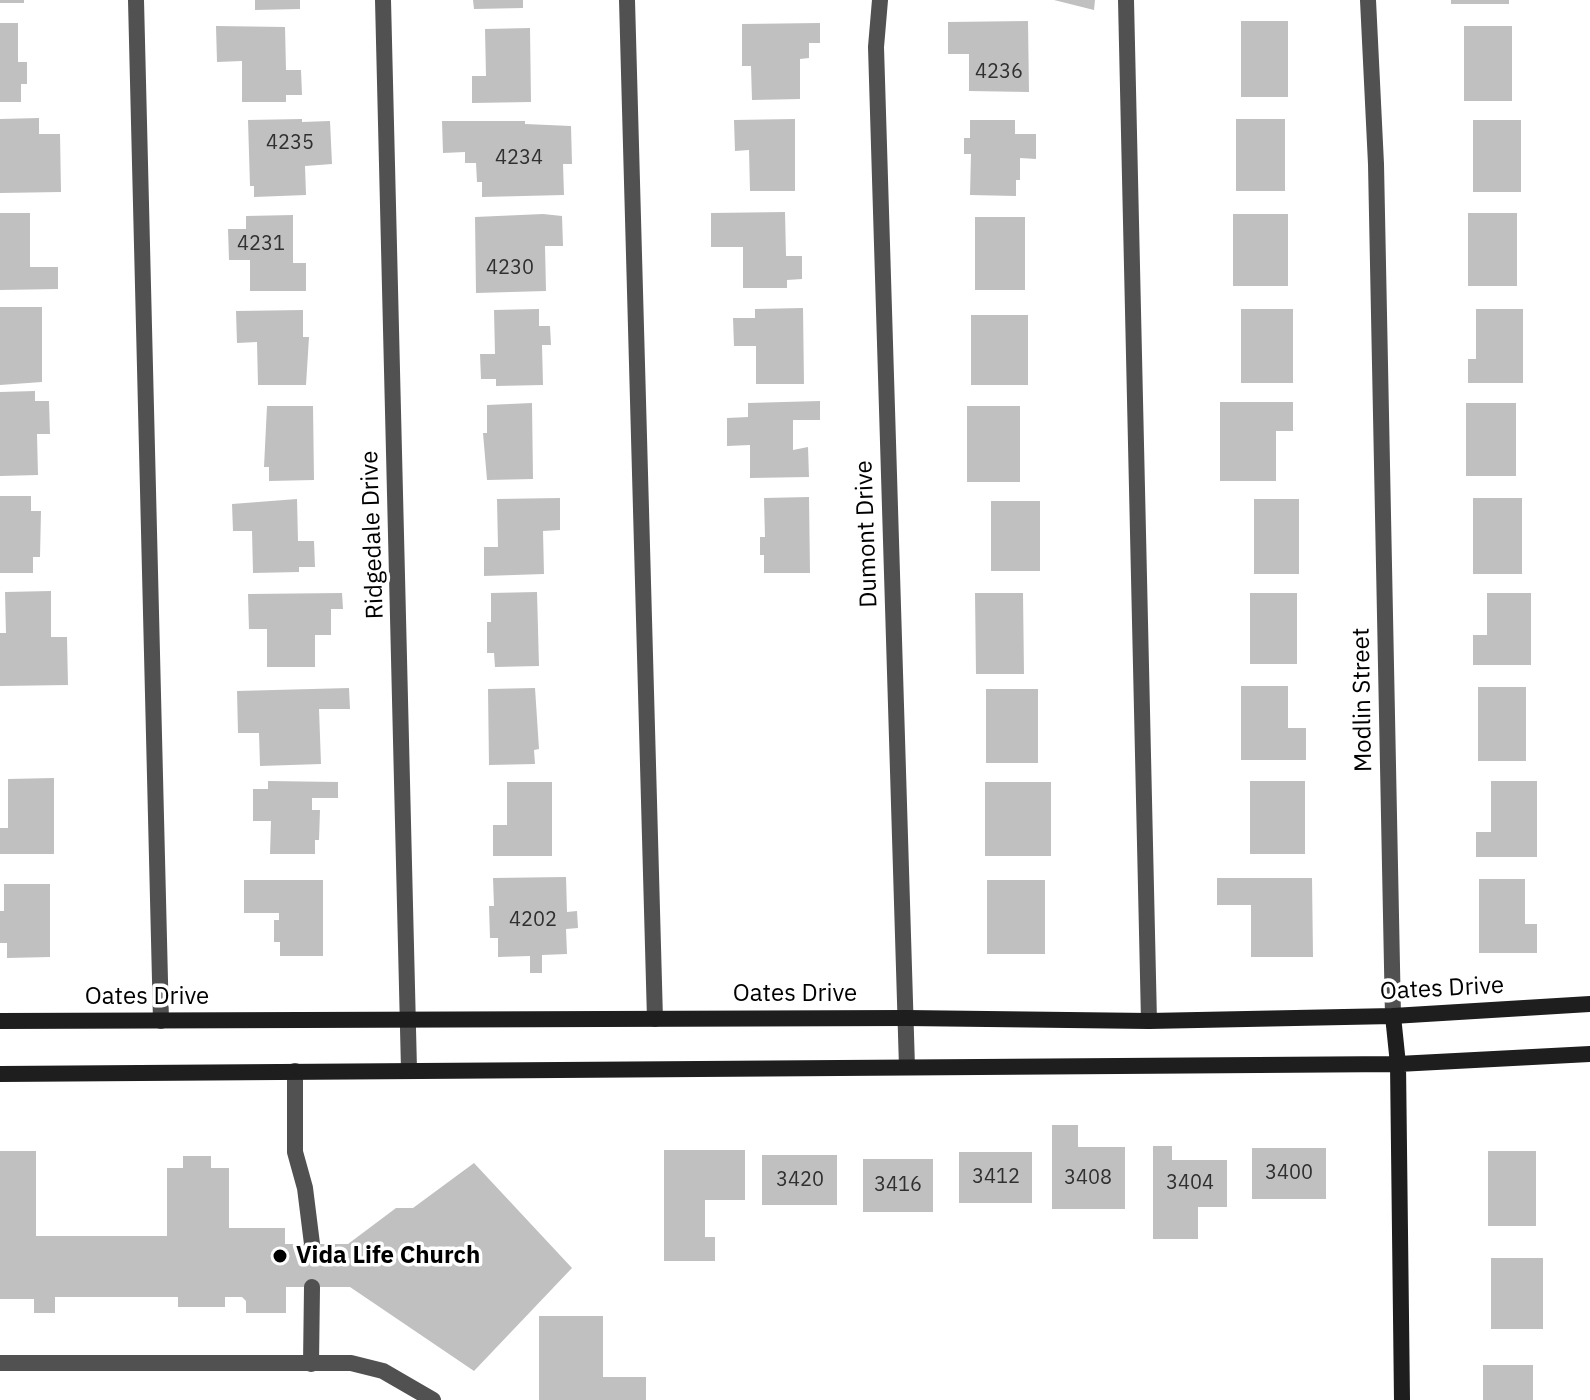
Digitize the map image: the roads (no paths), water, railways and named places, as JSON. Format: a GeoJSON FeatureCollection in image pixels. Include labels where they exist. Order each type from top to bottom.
{"type":"FeatureCollection","features":[{"type":"Feature","properties":{"kind":"main road","name":"Oates Drive"},"geometry":{"type":"LineString","coordinates":[[0,1021],[906,1018],[1149,1021],[1393,1016],[1590,1004]]}},
{"type":"Feature","properties":{"kind":"main road","name":"Modlin Street"},"geometry":{"type":"LineString","coordinates":[[1393,1016],[1398,1064],[1402,1400]]}},
{"type":"Feature","properties":{"kind":"main road"},"geometry":{"type":"LineString","coordinates":[[0,1074],[1398,1064],[1590,1054]]}},
{"type":"Feature","properties":{"kind":"street"},"geometry":{"type":"LineString","coordinates":[[136,0],[161,1021]]}},
{"type":"Feature","properties":{"kind":"street","name":"Ridgedale Drive"},"geometry":{"type":"LineString","coordinates":[[383,0],[409,1069]]}},
{"type":"Feature","properties":{"kind":"street"},"geometry":{"type":"LineString","coordinates":[[627,0],[655,1019]]}},
{"type":"Feature","properties":{"kind":"street","name":"Dumont Drive"},"geometry":{"type":"LineString","coordinates":[[880,0],[876,47],[907,1067]]}},
{"type":"Feature","properties":{"kind":"street"},"geometry":{"type":"LineString","coordinates":[[1126,0],[1149,1021]]}},
{"type":"Feature","properties":{"kind":"street","name":"Modlin Street"},"geometry":{"type":"LineString","coordinates":[[1368,0],[1376,164],[1393,1016]]}},
{"type":"Feature","properties":{"kind":"street"},"geometry":{"type":"LineString","coordinates":[[295,1071],[295,1152],[305,1188],[312,1244]]}},
{"type":"Feature","properties":{"kind":"street"},"geometry":{"type":"LineString","coordinates":[[311,1364],[312,1287]]}},
{"type":"Feature","properties":{"kind":"street"},"geometry":{"type":"LineString","coordinates":[[0,1363],[351,1363],[383,1371],[433,1400]]}},
{"type":"Feature","properties":{"kind":"place","name":"Vida Life Church"},"geometry":{"type":"Point","coordinates":[280,1256]}}]}
